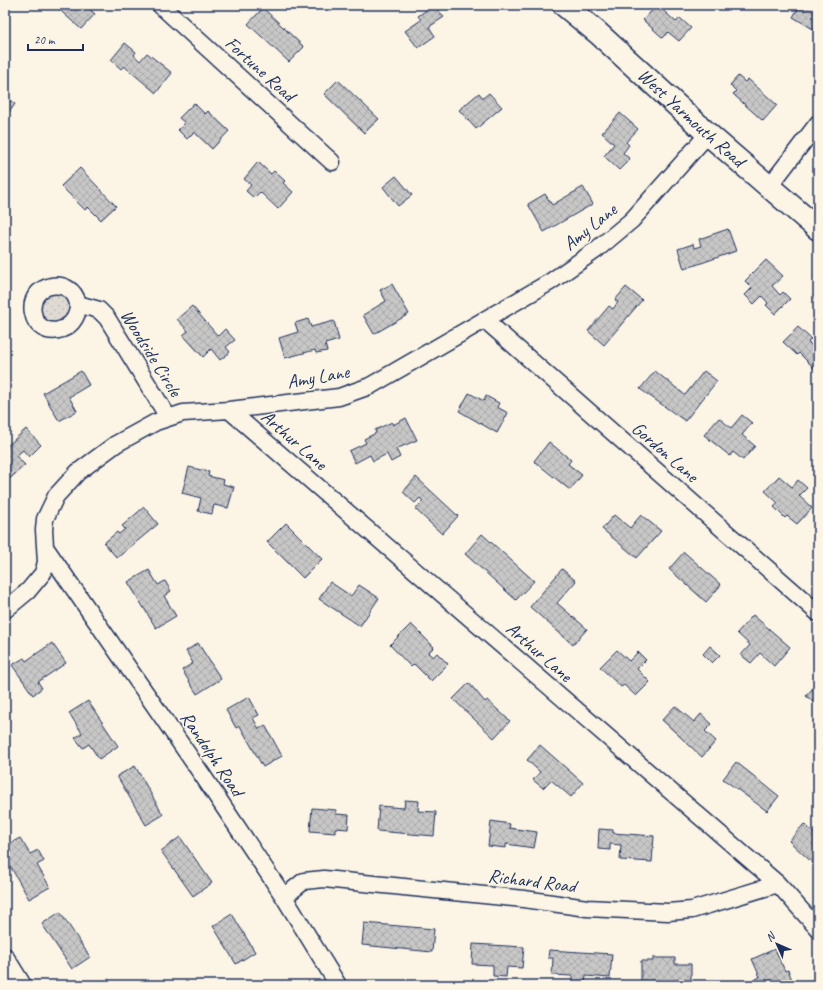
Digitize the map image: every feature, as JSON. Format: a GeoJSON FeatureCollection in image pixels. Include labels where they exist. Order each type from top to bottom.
{"type":"FeatureCollection","features":[{"type":"Feature","properties":{"kind":"main road","name":"West Yarmouth Road"},"geometry":{"type":"LineString","coordinates":[[564,5],[598,33],[708,134],[818,230]]}},
{"type":"Feature","properties":{"kind":"street","name":"Fortune Road"},"geometry":{"type":"LineString","coordinates":[[160,5],[332,162]]}},
{"type":"Feature","properties":{"kind":"street"},"geometry":{"type":"LineString","coordinates":[[769,187],[818,123]]}},
{"type":"Feature","properties":{"kind":"street","name":"Amy Lane"},"geometry":{"type":"LineString","coordinates":[[5,610],[37,582],[46,562],[47,550],[44,530],[45,519],[56,496],[66,483],[78,472],[116,444],[143,428],[168,417],[195,412],[229,410],[322,399],[353,393],[370,386],[550,282],[614,237],[632,220],[708,134]]}},
{"type":"Feature","properties":{"kind":"street","name":"Woodside Circle"},"geometry":{"type":"LineString","coordinates":[[78,304],[99,310],[107,318],[168,417]]}},
{"type":"Feature","properties":{"kind":"street","name":"Gordon Lane"},"geometry":{"type":"LineString","coordinates":[[485,320],[818,613]]}},
{"type":"Feature","properties":{"kind":"street","name":"Arthur Lane"},"geometry":{"type":"LineString","coordinates":[[229,410],[778,884],[818,929]]}},
{"type":"Feature","properties":{"kind":"street","name":"Randolph Road"},"geometry":{"type":"LineString","coordinates":[[47,550],[203,776],[284,897],[338,985]]}},
{"type":"Feature","properties":{"kind":"street","name":"Richard Road"},"geometry":{"type":"LineString","coordinates":[[284,897],[304,881],[324,879],[524,899],[587,908],[668,912],[692,910],[778,884]]}},
{"type":"Feature","properties":{"kind":"street"},"geometry":{"type":"LineString","coordinates":[[5,956],[22,985]]}},
{"type":"Feature","properties":{"kind":"shaded area"},"geometry":{"type":"Polygon","coordinates":[[[55,293],[66,297],[70,308],[66,319],[55,323],[44,319],[40,308],[44,297],[55,293]]]}},
{"type":"Feature","properties":{"kind":"building"},"geometry":{"type":"Polygon","coordinates":[[[54,5],[87,5],[86,6],[95,14],[81,29],[54,5]]]}},
{"type":"Feature","properties":{"kind":"building"},"geometry":{"type":"Polygon","coordinates":[[[434,5],[444,17],[429,27],[435,36],[418,48],[405,31],[421,20],[418,16],[434,5]]]}},
{"type":"Feature","properties":{"kind":"building"},"geometry":{"type":"Polygon","coordinates":[[[657,5],[676,22],[680,18],[691,28],[679,41],[668,32],[663,38],[643,20],[657,5]]]}},
{"type":"Feature","properties":{"kind":"building"},"geometry":{"type":"Polygon","coordinates":[[[800,5],[818,5],[818,32],[793,17],[800,5]]]}},
{"type":"Feature","properties":{"kind":"building"},"geometry":{"type":"Polygon","coordinates":[[[263,8],[304,47],[289,62],[248,24],[263,8]]]}},
{"type":"Feature","properties":{"kind":"building"},"geometry":{"type":"Polygon","coordinates":[[[125,43],[136,52],[134,55],[140,61],[147,53],[172,73],[156,93],[124,66],[121,69],[111,60],[125,43]]]}},
{"type":"Feature","properties":{"kind":"building"},"geometry":{"type":"Polygon","coordinates":[[[738,76],[745,82],[748,79],[777,105],[763,121],[733,94],[736,91],[730,85],[738,76]]]}},
{"type":"Feature","properties":{"kind":"building"},"geometry":{"type":"Polygon","coordinates":[[[338,80],[379,119],[364,133],[324,94],[338,80]]]}},
{"type":"Feature","properties":{"kind":"building"},"geometry":{"type":"Polygon","coordinates":[[[479,93],[483,98],[489,93],[502,107],[476,129],[459,110],[479,93]]]}},
{"type":"Feature","properties":{"kind":"building"},"geometry":{"type":"Polygon","coordinates":[[[5,97],[15,104],[5,118],[5,97]]]}},
{"type":"Feature","properties":{"kind":"building"},"geometry":{"type":"Polygon","coordinates":[[[194,103],[205,114],[208,111],[229,131],[212,149],[194,132],[187,139],[178,130],[185,123],[179,118],[194,103]]]}},
{"type":"Feature","properties":{"kind":"building"},"geometry":{"type":"Polygon","coordinates":[[[620,113],[638,129],[626,142],[629,145],[623,153],[630,159],[619,170],[604,156],[614,144],[602,133],[620,113]]]}},
{"type":"Feature","properties":{"kind":"building"},"geometry":{"type":"Polygon","coordinates":[[[258,162],[271,174],[274,171],[285,181],[283,183],[293,192],[278,209],[260,192],[254,198],[246,191],[251,185],[244,179],[258,162]]]}},
{"type":"Feature","properties":{"kind":"building"},"geometry":{"type":"Polygon","coordinates":[[[80,168],[116,206],[101,220],[88,207],[85,210],[61,186],[80,168]]]}},
{"type":"Feature","properties":{"kind":"building"},"geometry":{"type":"Polygon","coordinates":[[[396,176],[412,195],[398,206],[383,187],[396,176]]]}},
{"type":"Feature","properties":{"kind":"building"},"geometry":{"type":"Polygon","coordinates":[[[583,187],[593,204],[544,232],[528,204],[545,194],[552,205],[583,187]]]}},
{"type":"Feature","properties":{"kind":"building"},"geometry":{"type":"Polygon","coordinates":[[[728,229],[736,251],[684,269],[678,249],[693,244],[694,248],[701,246],[699,239],[728,229]]]}},
{"type":"Feature","properties":{"kind":"building"},"geometry":{"type":"Polygon","coordinates":[[[766,260],[783,276],[772,286],[780,295],[783,292],[790,299],[775,314],[766,305],[768,303],[762,296],[754,304],[745,295],[752,288],[745,281],[766,260]]]}},
{"type":"Feature","properties":{"kind":"building"},"geometry":{"type":"Polygon","coordinates":[[[392,284],[409,314],[374,334],[363,315],[386,301],[380,290],[392,284]]]}},
{"type":"Feature","properties":{"kind":"building"},"geometry":{"type":"Polygon","coordinates":[[[626,287],[642,300],[604,345],[588,331],[609,306],[613,309],[618,302],[615,300],[626,287]]]}},
{"type":"Feature","properties":{"kind":"building"},"geometry":{"type":"Polygon","coordinates":[[[192,306],[218,336],[225,329],[235,340],[226,347],[230,352],[220,360],[211,349],[203,357],[183,335],[188,331],[177,319],[192,306]]]}},
{"type":"Feature","properties":{"kind":"building"},"geometry":{"type":"Polygon","coordinates":[[[308,319],[311,327],[334,321],[339,340],[325,344],[327,351],[316,353],[315,350],[285,358],[279,338],[298,332],[295,323],[308,319]]]}},
{"type":"Feature","properties":{"kind":"building"},"geometry":{"type":"Polygon","coordinates":[[[798,327],[811,339],[808,342],[813,347],[818,342],[818,372],[799,353],[797,355],[783,342],[798,327]]]}},
{"type":"Feature","properties":{"kind":"building"},"geometry":{"type":"Polygon","coordinates":[[[81,371],[89,385],[69,397],[77,411],[59,421],[43,393],[81,371]]]}},
{"type":"Feature","properties":{"kind":"building"},"geometry":{"type":"Polygon","coordinates":[[[655,371],[685,395],[704,371],[717,381],[685,421],[640,389],[655,371]]]}},
{"type":"Feature","properties":{"kind":"building"},"geometry":{"type":"Polygon","coordinates":[[[469,393],[484,401],[486,396],[499,403],[497,407],[508,413],[497,433],[459,411],[469,393]]]}},
{"type":"Feature","properties":{"kind":"building"},"geometry":{"type":"Polygon","coordinates":[[[742,415],[752,423],[742,435],[755,446],[743,460],[733,452],[730,456],[704,435],[719,418],[731,428],[742,415]]]}},
{"type":"Feature","properties":{"kind":"building"},"geometry":{"type":"Polygon","coordinates":[[[406,418],[417,440],[396,449],[400,457],[391,462],[387,454],[373,461],[370,455],[355,463],[349,451],[366,443],[364,439],[376,433],[375,430],[392,422],[393,425],[406,418]]]}},
{"type":"Feature","properties":{"kind":"building"},"geometry":{"type":"Polygon","coordinates":[[[26,429],[41,445],[29,457],[23,450],[16,456],[25,465],[5,483],[5,448],[26,429]]]}},
{"type":"Feature","properties":{"kind":"building"},"geometry":{"type":"Polygon","coordinates":[[[549,442],[571,460],[568,464],[582,475],[570,490],[534,461],[549,442]]]}},
{"type":"Feature","properties":{"kind":"building"},"geometry":{"type":"Polygon","coordinates":[[[189,467],[209,472],[208,476],[224,480],[223,484],[234,487],[228,508],[214,505],[212,514],[198,511],[201,498],[182,493],[189,467]]]}},
{"type":"Feature","properties":{"kind":"building"},"geometry":{"type":"Polygon","coordinates":[[[779,476],[792,487],[798,480],[807,488],[799,496],[812,508],[797,524],[787,516],[785,518],[774,507],[778,503],[765,491],[779,476]]]}},
{"type":"Feature","properties":{"kind":"building"},"geometry":{"type":"Polygon","coordinates":[[[416,477],[458,516],[442,534],[415,509],[423,501],[420,498],[415,503],[403,492],[416,477]]]}},
{"type":"Feature","properties":{"kind":"building"},"geometry":{"type":"Polygon","coordinates":[[[144,507],[158,524],[117,558],[104,543],[117,532],[119,534],[125,529],[122,526],[144,507]]]}},
{"type":"Feature","properties":{"kind":"building"},"geometry":{"type":"Polygon","coordinates":[[[614,515],[630,528],[641,515],[661,531],[637,558],[602,529],[614,515]]]}},
{"type":"Feature","properties":{"kind":"building"},"geometry":{"type":"Polygon","coordinates":[[[286,523],[322,559],[303,578],[267,542],[286,523]]]}},
{"type":"Feature","properties":{"kind":"building"},"geometry":{"type":"Polygon","coordinates":[[[482,534],[534,581],[516,600],[465,554],[482,534]]]}},
{"type":"Feature","properties":{"kind":"building"},"geometry":{"type":"Polygon","coordinates":[[[684,552],[721,585],[706,602],[669,569],[684,552]]]}},
{"type":"Feature","properties":{"kind":"building"},"geometry":{"type":"Polygon","coordinates":[[[562,569],[576,581],[557,603],[587,629],[573,645],[530,607],[562,569]]]}},
{"type":"Feature","properties":{"kind":"building"},"geometry":{"type":"Polygon","coordinates":[[[149,570],[158,585],[165,581],[171,591],[164,596],[176,616],[156,628],[128,582],[149,570]]]}},
{"type":"Feature","properties":{"kind":"building"},"geometry":{"type":"Polygon","coordinates":[[[330,582],[351,596],[359,585],[379,598],[360,626],[319,599],[330,582]]]}},
{"type":"Feature","properties":{"kind":"building"},"geometry":{"type":"Polygon","coordinates":[[[753,615],[790,647],[774,666],[760,653],[751,663],[741,655],[750,645],[737,633],[753,615]]]}},
{"type":"Feature","properties":{"kind":"building"},"geometry":{"type":"Polygon","coordinates":[[[411,624],[434,647],[428,653],[433,657],[437,653],[448,664],[431,681],[414,664],[411,667],[390,645],[411,624]]]}},
{"type":"Feature","properties":{"kind":"building"},"geometry":{"type":"Polygon","coordinates":[[[52,643],[66,663],[38,682],[42,688],[33,695],[12,665],[24,658],[26,661],[52,643]]]}},
{"type":"Feature","properties":{"kind":"building"},"geometry":{"type":"Polygon","coordinates":[[[198,643],[221,679],[197,694],[182,670],[193,663],[186,651],[198,643]]]}},
{"type":"Feature","properties":{"kind":"building"},"geometry":{"type":"Polygon","coordinates":[[[710,646],[720,655],[712,663],[703,654],[710,646]]]}},
{"type":"Feature","properties":{"kind":"building"},"geometry":{"type":"Polygon","coordinates":[[[617,650],[629,661],[638,652],[646,660],[637,669],[650,682],[636,696],[624,685],[621,687],[600,667],[617,650]]]}},
{"type":"Feature","properties":{"kind":"building"},"geometry":{"type":"Polygon","coordinates":[[[818,682],[818,706],[806,696],[818,682]]]}},
{"type":"Feature","properties":{"kind":"building"},"geometry":{"type":"Polygon","coordinates":[[[469,683],[485,702],[487,700],[510,721],[494,738],[453,699],[469,683]]]}},
{"type":"Feature","properties":{"kind":"building"},"geometry":{"type":"Polygon","coordinates":[[[249,697],[259,715],[253,718],[259,729],[265,725],[282,756],[263,767],[240,726],[236,728],[226,710],[249,697]]]}},
{"type":"Feature","properties":{"kind":"building"},"geometry":{"type":"Polygon","coordinates":[[[88,701],[118,746],[99,759],[89,744],[83,748],[75,738],[82,733],[69,713],[88,701]]]}},
{"type":"Feature","properties":{"kind":"building"},"geometry":{"type":"Polygon","coordinates":[[[675,706],[694,722],[701,714],[712,724],[705,731],[716,741],[702,757],[662,720],[675,706]]]}},
{"type":"Feature","properties":{"kind":"building"},"geometry":{"type":"Polygon","coordinates":[[[540,745],[583,783],[571,797],[551,780],[543,788],[533,780],[540,772],[527,760],[540,745]]]}},
{"type":"Feature","properties":{"kind":"building"},"geometry":{"type":"Polygon","coordinates":[[[736,762],[779,796],[767,811],[723,779],[736,762]]]}},
{"type":"Feature","properties":{"kind":"building"},"geometry":{"type":"Polygon","coordinates":[[[135,766],[163,815],[146,825],[117,776],[135,766]]]}},
{"type":"Feature","properties":{"kind":"building"},"geometry":{"type":"Polygon","coordinates":[[[405,800],[419,801],[418,811],[436,812],[434,836],[377,831],[379,806],[404,808],[405,800]]]}},
{"type":"Feature","properties":{"kind":"building"},"geometry":{"type":"Polygon","coordinates":[[[312,808],[336,810],[336,814],[349,815],[348,829],[335,828],[335,833],[310,831],[312,808]]]}},
{"type":"Feature","properties":{"kind":"building"},"geometry":{"type":"Polygon","coordinates":[[[491,821],[510,824],[509,828],[537,832],[534,848],[506,844],[506,848],[488,846],[491,821]]]}},
{"type":"Feature","properties":{"kind":"building"},"geometry":{"type":"Polygon","coordinates":[[[804,824],[818,837],[818,868],[789,841],[804,824]]]}},
{"type":"Feature","properties":{"kind":"building"},"geometry":{"type":"Polygon","coordinates":[[[599,829],[613,830],[613,833],[654,836],[652,862],[620,860],[621,845],[610,844],[610,850],[598,849],[599,829]]]}},
{"type":"Feature","properties":{"kind":"building"},"geometry":{"type":"Polygon","coordinates":[[[180,837],[212,883],[193,896],[161,851],[180,837]]]}},
{"type":"Feature","properties":{"kind":"building"},"geometry":{"type":"Polygon","coordinates":[[[20,838],[30,854],[38,850],[44,861],[37,865],[50,887],[29,899],[5,857],[5,846],[20,838]]]}},
{"type":"Feature","properties":{"kind":"building"},"geometry":{"type":"Polygon","coordinates":[[[60,912],[90,957],[72,969],[42,924],[60,912]]]}},
{"type":"Feature","properties":{"kind":"building"},"geometry":{"type":"Polygon","coordinates":[[[232,914],[255,952],[236,964],[213,926],[232,914]]]}},
{"type":"Feature","properties":{"kind":"building"},"geometry":{"type":"Polygon","coordinates":[[[364,923],[434,929],[432,952],[362,945],[364,923]]]}},
{"type":"Feature","properties":{"kind":"building"},"geometry":{"type":"Polygon","coordinates":[[[473,944],[524,947],[522,968],[507,967],[506,977],[493,976],[493,965],[472,964],[473,944]]]}},
{"type":"Feature","properties":{"kind":"building"},"geometry":{"type":"Polygon","coordinates":[[[775,949],[785,971],[788,970],[794,985],[759,985],[756,979],[760,977],[752,959],[775,949]]]}},
{"type":"Feature","properties":{"kind":"building"},"geometry":{"type":"Polygon","coordinates":[[[549,950],[612,954],[610,978],[586,976],[585,985],[572,985],[572,976],[552,975],[553,958],[548,958],[549,950]]]}},
{"type":"Feature","properties":{"kind":"building"},"geometry":{"type":"Polygon","coordinates":[[[653,958],[675,958],[675,964],[691,964],[691,980],[673,980],[673,984],[655,984],[655,981],[641,981],[641,961],[653,961],[653,958]]]}},
{"type":"Feature","properties":{"kind":"building"},"geometry":{"type":"Polygon","coordinates":[[[108,979],[112,985],[99,985],[108,979]]]}}]}
